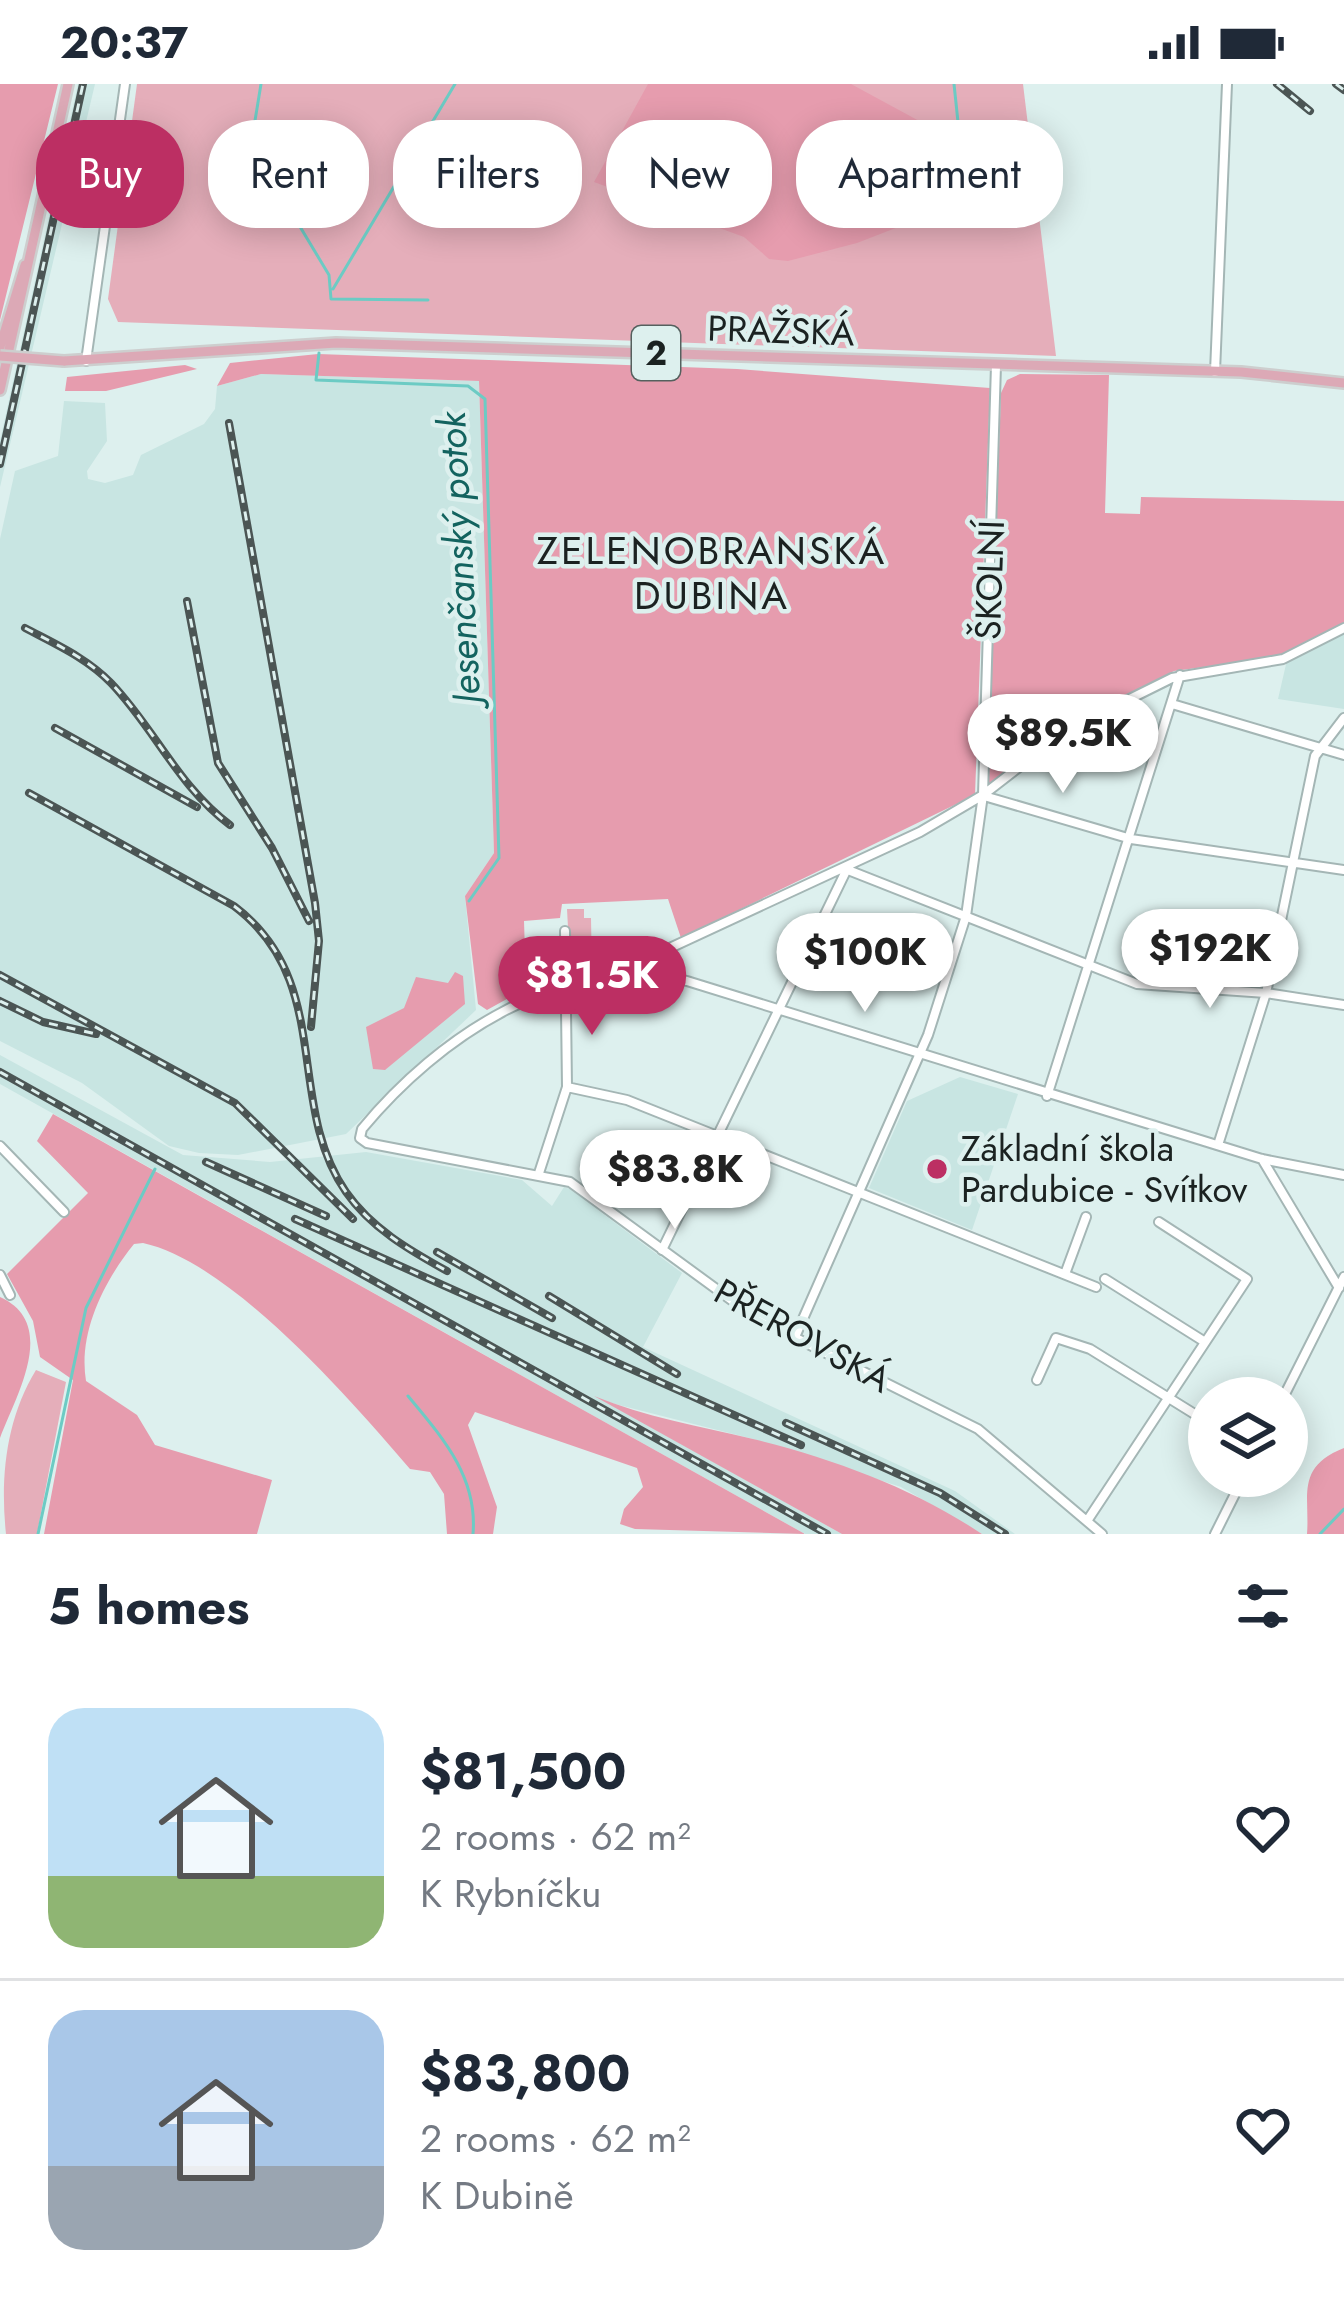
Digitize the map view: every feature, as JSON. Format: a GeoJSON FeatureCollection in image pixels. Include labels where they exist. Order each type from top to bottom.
{"type":"FeatureCollection","features":[{"type":"Feature","properties":{"kind":"main road"},"geometry":{"type":"LineString","coordinates":[[60,120],[68,84]]}},
{"type":"Feature","properties":{"kind":"main road"},"geometry":{"type":"LineString","coordinates":[[0,346],[36,227]]}},
{"type":"Feature","properties":{"kind":"main road"},"geometry":{"type":"LineString","coordinates":[[1,389],[37,228]]}},
{"type":"Feature","properties":{"kind":"main road","name":"PRAŽSKÁ"},"geometry":{"type":"LineString","coordinates":[[0,356],[86,361],[336,343],[1216,372],[1344,383]]}},
{"type":"Feature","properties":{"kind":"street"},"geometry":{"type":"LineString","coordinates":[[86,361],[125,84]]}},
{"type":"Feature","properties":{"kind":"street"},"geometry":{"type":"LineString","coordinates":[[1216,372],[1227,84]]}},
{"type":"Feature","properties":{"kind":"street","name":"ŠKOLNÍ"},"geometry":{"type":"LineString","coordinates":[[795,1337],[919,1055],[966,916],[983,795],[996,364]]}},
{"type":"Feature","properties":{"kind":"street"},"geometry":{"type":"LineString","coordinates":[[659,953],[846,870],[983,795],[1067,730],[1165,682],[1180,675],[1283,659],[1344,628]]}},
{"type":"Feature","properties":{"kind":"street"},"geometry":{"type":"LineString","coordinates":[[1047,1096],[1180,675]]}},
{"type":"Feature","properties":{"kind":"street"},"geometry":{"type":"LineString","coordinates":[[1165,682],[1173,699],[1318,751],[1344,755]]}},
{"type":"Feature","properties":{"kind":"street"},"geometry":{"type":"LineString","coordinates":[[1218,1145],[1266,993],[1318,751],[1344,718]]}},
{"type":"Feature","properties":{"kind":"street"},"geometry":{"type":"LineString","coordinates":[[983,795],[1131,839],[1344,870]]}},
{"type":"Feature","properties":{"kind":"street"},"geometry":{"type":"LineString","coordinates":[[846,870],[1142,985],[1266,993],[1344,1005]]}},
{"type":"Feature","properties":{"kind":"street"},"geometry":{"type":"LineString","coordinates":[[662,1250],[846,870]]}},
{"type":"Feature","properties":{"kind":"street"},"geometry":{"type":"LineString","coordinates":[[539,1173],[567,1087],[565,931]]}},
{"type":"Feature","properties":{"kind":"street"},"geometry":{"type":"LineString","coordinates":[[595,982],[599,949],[652,947],[659,953]]}},
{"type":"Feature","properties":{"kind":"street"},"geometry":{"type":"LineString","coordinates":[[657,976],[659,953]]}},
{"type":"Feature","properties":{"kind":"street"},"geometry":{"type":"LineString","coordinates":[[565,989],[657,976],[779,1009],[1047,1096],[1262,1159],[1344,1175]]}},
{"type":"Feature","properties":{"kind":"street","name":"PŘEROVSKÁ"},"geometry":{"type":"LineString","coordinates":[[565,989],[509,1006],[465,1032],[362,1129],[360,1138],[539,1173],[578,1186],[743,1310],[978,1429],[1102,1534]]}},
{"type":"Feature","properties":{"kind":"street"},"geometry":{"type":"LineString","coordinates":[[567,1087],[618,1097],[1096,1287]]}},
{"type":"Feature","properties":{"kind":"street"},"geometry":{"type":"LineString","coordinates":[[1,1150],[64,1212]]}},
{"type":"Feature","properties":{"kind":"street"},"geometry":{"type":"LineString","coordinates":[[1262,1159],[1339,1288]]}},
{"type":"Feature","properties":{"kind":"street"},"geometry":{"type":"LineString","coordinates":[[1065,1274],[1078,1227],[1086,1217]]}},
{"type":"Feature","properties":{"kind":"street"},"geometry":{"type":"LineString","coordinates":[[1087,1521],[1247,1277],[1166,1222]]}},
{"type":"Feature","properties":{"kind":"street"},"geometry":{"type":"LineString","coordinates":[[0,1274],[10,1295]]}},
{"type":"Feature","properties":{"kind":"street"},"geometry":{"type":"LineString","coordinates":[[1294,1377],[1344,1277]]}},
{"type":"Feature","properties":{"kind":"street"},"geometry":{"type":"LineString","coordinates":[[1105,1279],[1205,1342]]}},
{"type":"Feature","properties":{"kind":"street"},"geometry":{"type":"LineString","coordinates":[[1037,1380],[1056,1338],[1090,1349],[1188,1410]]}},
{"type":"Feature","properties":{"kind":"street"},"geometry":{"type":"LineString","coordinates":[[1215,1534],[1234,1497]]}},
{"type":"Feature","properties":{"kind":"shaded area"},"geometry":{"type":"Polygon","coordinates":[[[0,84],[58,84],[49,120],[36,120],[36,174],[0,320],[0,84]]]}},
{"type":"Feature","properties":{"kind":"shaded area"},"geometry":{"type":"Polygon","coordinates":[[[78,84],[95,84],[87,120],[70,120],[78,84]]]}},
{"type":"Feature","properties":{"kind":"shaded area"},"geometry":{"type":"Polygon","coordinates":[[[137,84],[1023,84],[1027,120],[796,120],[796,228],[1040,228],[1056,356],[118,322],[108,299],[118,228],[184,228],[184,120],[132,120],[137,84]]]}},
{"type":"Feature","properties":{"kind":"shaded area"},"geometry":{"type":"Polygon","coordinates":[[[648,84],[851,84],[917,120],[796,120],[796,228],[896,228],[788,261],[769,259],[744,237],[719,228],[772,228],[772,120],[628,120],[648,84]]]}},
{"type":"Feature","properties":{"kind":"shaded area"},"geometry":{"type":"Polygon","coordinates":[[[606,160],[606,186],[594,182],[606,160]]]}},
{"type":"Feature","properties":{"kind":"shaded area"},"geometry":{"type":"Polygon","coordinates":[[[47,228],[61,228],[0,487],[0,441],[47,228]]]}},
{"type":"Feature","properties":{"kind":"shaded area"},"geometry":{"type":"Polygon","coordinates":[[[318,354],[737,369],[990,388],[975,795],[681,938],[668,899],[562,904],[560,918],[524,921],[526,983],[553,983],[523,990],[487,1010],[478,1004],[465,896],[494,853],[479,381],[261,374],[217,386],[230,363],[318,354]]]}},
{"type":"Feature","properties":{"kind":"shaded area"},"geometry":{"type":"Polygon","coordinates":[[[185,365],[197,369],[106,391],[65,391],[67,377],[185,365]]]}},
{"type":"Feature","properties":{"kind":"shaded area"},"geometry":{"type":"Polygon","coordinates":[[[261,374],[479,381],[494,853],[465,896],[476,1010],[346,1134],[238,1155],[199,1153],[169,1146],[82,1083],[0,1041],[0,539],[15,471],[58,456],[64,401],[105,403],[107,441],[87,471],[88,479],[105,483],[133,475],[141,455],[204,424],[215,409],[217,386],[261,374]]]}},
{"type":"Feature","properties":{"kind":"shaded area"},"geometry":{"type":"Polygon","coordinates":[[[1020,374],[1109,375],[1105,513],[1140,514],[1141,497],[1344,501],[1344,626],[1288,656],[1174,671],[1064,728],[987,787],[1001,393],[1007,380],[1020,374]]]}},
{"type":"Feature","properties":{"kind":"shaded area"},"geometry":{"type":"Polygon","coordinates":[[[1344,634],[1344,709],[1278,699],[1287,660],[1344,634]]]}},
{"type":"Feature","properties":{"kind":"shaded area"},"geometry":{"type":"Polygon","coordinates":[[[567,909],[584,909],[584,918],[591,918],[592,976],[571,983],[567,909]]]}},
{"type":"Feature","properties":{"kind":"shaded area"},"geometry":{"type":"Polygon","coordinates":[[[455,972],[463,976],[465,1004],[385,1070],[373,1069],[366,1027],[404,1008],[416,977],[448,983],[455,972]]]}},
{"type":"Feature","properties":{"kind":"shaded area"},"geometry":{"type":"Polygon","coordinates":[[[0,1055],[183,1155],[270,1162],[366,1152],[522,1180],[552,1206],[564,1187],[570,1189],[682,1273],[643,1347],[955,1491],[1015,1534],[982,1534],[901,1487],[753,1439],[607,1402],[842,1534],[805,1534],[0,1084],[0,1055]]]}},
{"type":"Feature","properties":{"kind":"shaded area","name":"Základní škola Pardubice - Svítkov"},"geometry":{"type":"Polygon","coordinates":[[[960,1077],[1018,1094],[972,1230],[869,1188],[907,1101],[960,1077]]]}},
{"type":"Feature","properties":{"kind":"shaded area"},"geometry":{"type":"Polygon","coordinates":[[[53,1114],[805,1534],[635,1529],[620,1524],[624,1509],[643,1487],[637,1468],[475,1412],[468,1425],[497,1507],[493,1534],[447,1534],[444,1494],[430,1472],[410,1469],[323,1372],[251,1305],[177,1255],[143,1243],[134,1244],[123,1259],[96,1308],[86,1345],[86,1381],[137,1415],[155,1445],[272,1480],[257,1534],[44,1534],[73,1380],[40,1357],[33,1321],[7,1274],[88,1193],[37,1141],[53,1114]]]}},
{"type":"Feature","properties":{"kind":"shaded area"},"geometry":{"type":"Polygon","coordinates":[[[0,1297],[18,1309],[30,1343],[22,1382],[0,1438],[0,1297]]]}},
{"type":"Feature","properties":{"kind":"shaded area"},"geometry":{"type":"Polygon","coordinates":[[[36,1370],[66,1382],[37,1534],[6,1534],[8,1449],[18,1408],[36,1370]]]}},
{"type":"Feature","properties":{"kind":"shaded area"},"geometry":{"type":"Polygon","coordinates":[[[594,1396],[843,1466],[901,1489],[982,1534],[842,1534],[594,1396]]]}},
{"type":"Feature","properties":{"kind":"shaded area"},"geometry":{"type":"Polygon","coordinates":[[[1344,1448],[1344,1534],[1307,1534],[1308,1484],[1328,1456],[1344,1448]]]}},
{"type":"Feature","properties":{"kind":"waterway","name":"Jesenčanský potok"},"geometry":{"type":"LineString","coordinates":[[261,84],[251,145],[329,275],[331,299],[428,300]]}},
{"type":"Feature","properties":{"kind":"waterway"},"geometry":{"type":"LineString","coordinates":[[333,289],[455,84]]}},
{"type":"Feature","properties":{"kind":"waterway"},"geometry":{"type":"LineString","coordinates":[[954,84],[958,120]]}},
{"type":"Feature","properties":{"kind":"waterway","name":"Jesenčanský potok"},"geometry":{"type":"LineString","coordinates":[[319,353],[316,380],[468,386],[485,399],[499,858],[469,901]]}},
{"type":"Feature","properties":{"kind":"waterway","name":"Jesenčanský potok"},"geometry":{"type":"LineString","coordinates":[[38,1534],[86,1308],[155,1169]]}},
{"type":"Feature","properties":{"kind":"waterway"},"geometry":{"type":"LineString","coordinates":[[408,1396],[464,1476],[473,1534]]}},
{"type":"Feature","properties":{"kind":"waterway"},"geometry":{"type":"LineString","coordinates":[[1320,1534],[1344,1509]]}},
{"type":"Feature","properties":{"kind":"railway"},"geometry":{"type":"LineString","coordinates":[[0,464],[83,84]]}},
{"type":"Feature","properties":{"kind":"railway"},"geometry":{"type":"LineString","coordinates":[[1277,84],[1310,111]]}},
{"type":"Feature","properties":{"kind":"railway"},"geometry":{"type":"LineString","coordinates":[[1336,84],[1344,90]]}},
{"type":"Feature","properties":{"kind":"railway"},"geometry":{"type":"LineString","coordinates":[[229,423],[315,903],[319,941],[311,1027]]}},
{"type":"Feature","properties":{"kind":"railway"},"geometry":{"type":"LineString","coordinates":[[187,601],[218,763],[272,848],[309,921]]}},
{"type":"Feature","properties":{"kind":"railway"},"geometry":{"type":"LineString","coordinates":[[25,628],[102,674],[196,793],[230,825]]}},
{"type":"Feature","properties":{"kind":"railway"},"geometry":{"type":"LineString","coordinates":[[55,728],[197,807]]}},
{"type":"Feature","properties":{"kind":"railway"},"geometry":{"type":"LineString","coordinates":[[29,793],[234,906],[265,936],[285,970],[297,1006],[317,1120],[328,1157],[346,1192],[379,1227],[447,1271]]}},
{"type":"Feature","properties":{"kind":"railway"},"geometry":{"type":"LineString","coordinates":[[0,975],[235,1103],[353,1219]]}},
{"type":"Feature","properties":{"kind":"railway"},"geometry":{"type":"LineString","coordinates":[[0,1001],[43,1022],[96,1034]]}},
{"type":"Feature","properties":{"kind":"railway"},"geometry":{"type":"LineString","coordinates":[[0,1072],[827,1534]]}},
{"type":"Feature","properties":{"kind":"railway"},"geometry":{"type":"LineString","coordinates":[[206,1162],[326,1216]]}},
{"type":"Feature","properties":{"kind":"railway"},"geometry":{"type":"LineString","coordinates":[[295,1219],[801,1445]]}},
{"type":"Feature","properties":{"kind":"railway"},"geometry":{"type":"LineString","coordinates":[[437,1252],[552,1318]]}},
{"type":"Feature","properties":{"kind":"railway"},"geometry":{"type":"LineString","coordinates":[[549,1296],[677,1374]]}},
{"type":"Feature","properties":{"kind":"railway"},"geometry":{"type":"LineString","coordinates":[[786,1423],[940,1493],[1005,1534]]}},
{"type":"Feature","properties":{"kind":"place","name":"Základní škola Pardubice - Svítkov"},"geometry":{"type":"Point","coordinates":[937,1169]}},
{"type":"Feature","properties":{"kind":"district","name":"ZELENOBRANSKÁ DUBINA"},"geometry":{"type":"Point","coordinates":[712,572]}}]}
